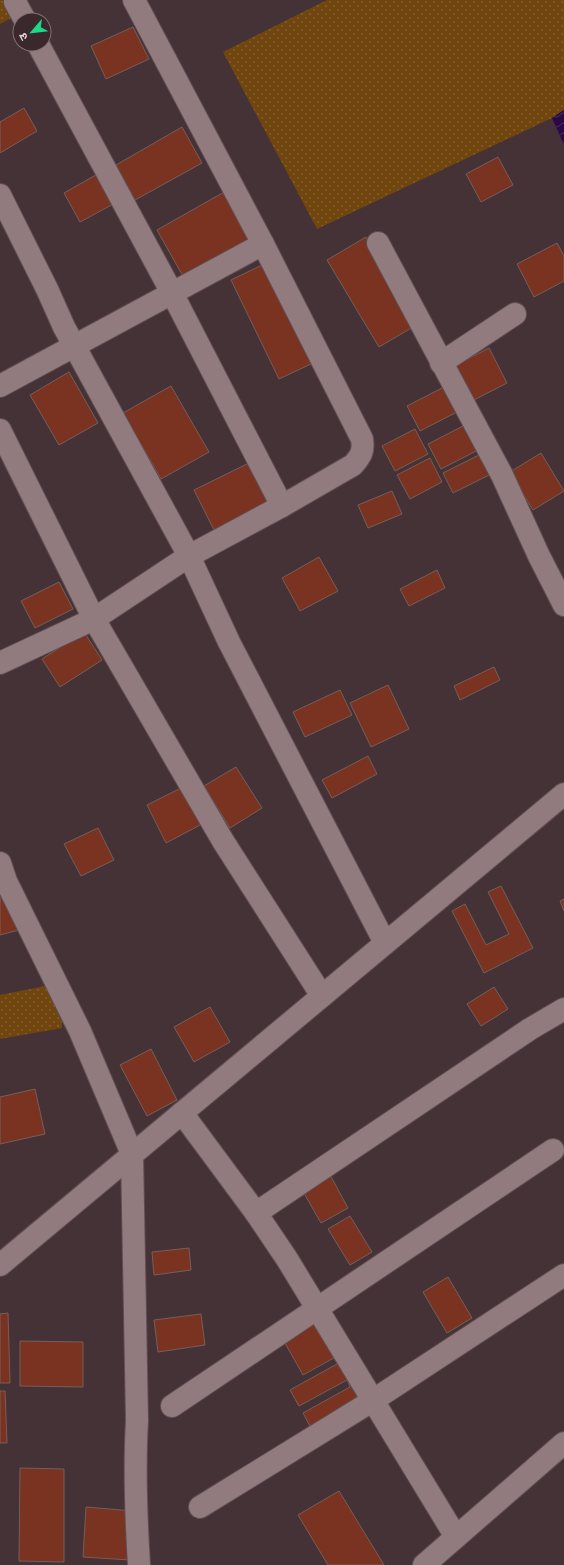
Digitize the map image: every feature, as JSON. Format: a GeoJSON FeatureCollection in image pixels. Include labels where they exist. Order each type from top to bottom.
{"type":"FeatureCollection","features":[{"type":"Feature","properties":{"kind":"street"},"geometry":{"type":"LineString","coordinates":[[0,663],[94,619],[189,556],[282,506],[353,465],[360,457],[363,448],[362,439],[263,244],[134,0]]}},
{"type":"Feature","properties":{"kind":"street"},"geometry":{"type":"LineString","coordinates":[[42,52],[172,293],[282,506]]}},
{"type":"Feature","properties":{"kind":"street"},"geometry":{"type":"LineString","coordinates":[[0,195],[74,346],[189,556],[232,649],[385,943]]}},
{"type":"Feature","properties":{"kind":"street"},"geometry":{"type":"LineString","coordinates":[[378,243],[440,363],[502,475],[539,556],[564,605]]}},
{"type":"Feature","properties":{"kind":"street"},"geometry":{"type":"LineString","coordinates":[[0,386],[263,244]]}},
{"type":"Feature","properties":{"kind":"street"},"geometry":{"type":"LineString","coordinates":[[440,363],[515,314]]}},
{"type":"Feature","properties":{"kind":"street"},"geometry":{"type":"LineString","coordinates":[[0,430],[94,619],[223,841],[322,996]]}},
{"type":"Feature","properties":{"kind":"street"},"geometry":{"type":"LineString","coordinates":[[0,1265],[564,794]]}},
{"type":"Feature","properties":{"kind":"street"},"geometry":{"type":"LineString","coordinates":[[2,875],[80,1031],[132,1154],[137,1422],[135,1493],[139,1565]]}},
{"type":"Feature","properties":{"kind":"street"},"geometry":{"type":"LineString","coordinates":[[256,1213],[530,1029],[564,1009]]}},
{"type":"Feature","properties":{"kind":"street"},"geometry":{"type":"LineString","coordinates":[[182,1112],[256,1213],[318,1308],[372,1401],[456,1537]]}},
{"type":"Feature","properties":{"kind":"street"},"geometry":{"type":"LineString","coordinates":[[172,1406],[553,1150]]}},
{"type":"Feature","properties":{"kind":"street"},"geometry":{"type":"LineString","coordinates":[[200,1507],[372,1401],[564,1275]]}},
{"type":"Feature","properties":{"kind":"street"},"geometry":{"type":"LineString","coordinates":[[424,1565],[564,1443]]}},
{"type":"Feature","properties":{"kind":"shaded area"},"geometry":{"type":"Polygon","coordinates":[[[0,0],[7,0],[13,12],[12,18],[0,24],[0,0]]]}},
{"type":"Feature","properties":{"kind":"shaded area"},"geometry":{"type":"Polygon","coordinates":[[[327,0],[564,0],[564,110],[552,118],[317,229],[223,52],[327,0]]]}},
{"type":"Feature","properties":{"kind":"shaded area"},"geometry":{"type":"Polygon","coordinates":[[[60,983],[62,1028],[0,1039],[0,995],[60,983]]]}},
{"type":"Feature","properties":{"kind":"water"},"geometry":{"type":"Polygon","coordinates":[[[564,110],[564,145],[552,118],[564,110]]]}},
{"type":"Feature","properties":{"kind":"building"},"geometry":{"type":"Polygon","coordinates":[[[133,27],[149,59],[106,79],[91,46],[133,27]]]}},
{"type":"Feature","properties":{"kind":"building"},"geometry":{"type":"Polygon","coordinates":[[[24,108],[37,131],[0,153],[0,122],[24,108]]]}},
{"type":"Feature","properties":{"kind":"building"},"geometry":{"type":"Polygon","coordinates":[[[182,127],[202,163],[135,200],[116,165],[182,127]]]}},
{"type":"Feature","properties":{"kind":"building"},"geometry":{"type":"Polygon","coordinates":[[[498,157],[513,185],[481,202],[466,174],[498,157]]]}},
{"type":"Feature","properties":{"kind":"building"},"geometry":{"type":"Polygon","coordinates":[[[101,172],[117,202],[80,222],[64,193],[101,172]]]}},
{"type":"Feature","properties":{"kind":"building"},"geometry":{"type":"Polygon","coordinates":[[[226,191],[253,238],[184,278],[157,230],[226,191]]]}},
{"type":"Feature","properties":{"kind":"building"},"geometry":{"type":"Polygon","coordinates":[[[366,237],[418,324],[379,347],[327,260],[366,237]]]}},
{"type":"Feature","properties":{"kind":"building"},"geometry":{"type":"Polygon","coordinates":[[[557,243],[564,256],[564,281],[534,297],[517,264],[557,243]]]}},
{"type":"Feature","properties":{"kind":"building"},"geometry":{"type":"Polygon","coordinates":[[[264,264],[313,363],[279,379],[231,280],[264,264]]]}},
{"type":"Feature","properties":{"kind":"building"},"geometry":{"type":"Polygon","coordinates":[[[489,348],[507,383],[470,402],[452,367],[489,348]]]}},
{"type":"Feature","properties":{"kind":"building"},"geometry":{"type":"Polygon","coordinates":[[[69,372],[98,423],[59,445],[30,395],[69,372]]]}},
{"type":"Feature","properties":{"kind":"building"},"geometry":{"type":"Polygon","coordinates":[[[171,386],[209,452],[161,479],[123,413],[171,386]]]}},
{"type":"Feature","properties":{"kind":"building"},"geometry":{"type":"Polygon","coordinates":[[[446,386],[459,411],[420,431],[407,406],[446,386]]]}},
{"type":"Feature","properties":{"kind":"building"},"geometry":{"type":"Polygon","coordinates":[[[465,425],[478,450],[441,469],[428,444],[465,425]]]}},
{"type":"Feature","properties":{"kind":"building"},"geometry":{"type":"Polygon","coordinates":[[[415,429],[428,454],[395,471],[382,446],[415,429]]]}},
{"type":"Feature","properties":{"kind":"building"},"geometry":{"type":"Polygon","coordinates":[[[485,452],[495,472],[453,493],[443,473],[485,452]]]}},
{"type":"Feature","properties":{"kind":"building"},"geometry":{"type":"Polygon","coordinates":[[[541,453],[564,491],[533,510],[510,472],[541,453]]]}},
{"type":"Feature","properties":{"kind":"building"},"geometry":{"type":"Polygon","coordinates":[[[430,458],[442,482],[410,499],[397,475],[430,458]]]}},
{"type":"Feature","properties":{"kind":"building"},"geometry":{"type":"Polygon","coordinates":[[[253,461],[273,503],[215,532],[194,490],[253,461]]]}},
{"type":"Feature","properties":{"kind":"building"},"geometry":{"type":"Polygon","coordinates":[[[392,491],[402,514],[368,528],[358,505],[392,491]]]}},
{"type":"Feature","properties":{"kind":"building"},"geometry":{"type":"Polygon","coordinates":[[[319,557],[338,591],[300,611],[282,578],[319,557]]]}},
{"type":"Feature","properties":{"kind":"building"},"geometry":{"type":"Polygon","coordinates":[[[437,570],[445,588],[409,606],[400,589],[437,570]]]}},
{"type":"Feature","properties":{"kind":"building"},"geometry":{"type":"Polygon","coordinates":[[[59,582],[73,609],[35,628],[21,601],[59,582]]]}},
{"type":"Feature","properties":{"kind":"building"},"geometry":{"type":"Polygon","coordinates":[[[84,632],[102,660],[60,687],[42,659],[84,632]]]}},
{"type":"Feature","properties":{"kind":"building"},"geometry":{"type":"Polygon","coordinates":[[[494,667],[500,680],[460,700],[454,686],[494,667]]]}},
{"type":"Feature","properties":{"kind":"building"},"geometry":{"type":"Polygon","coordinates":[[[388,685],[409,729],[371,747],[350,703],[388,685]]]}},
{"type":"Feature","properties":{"kind":"building"},"geometry":{"type":"Polygon","coordinates":[[[340,690],[352,715],[305,737],[293,712],[340,690]]]}},
{"type":"Feature","properties":{"kind":"building"},"geometry":{"type":"Polygon","coordinates":[[[368,756],[377,774],[332,798],[322,780],[368,756]]]}},
{"type":"Feature","properties":{"kind":"building"},"geometry":{"type":"Polygon","coordinates":[[[236,767],[262,808],[230,828],[204,786],[236,767]]]}},
{"type":"Feature","properties":{"kind":"building"},"geometry":{"type":"Polygon","coordinates":[[[183,787],[202,824],[166,843],[147,805],[183,787]]]}},
{"type":"Feature","properties":{"kind":"building"},"geometry":{"type":"Polygon","coordinates":[[[98,828],[114,860],[81,876],[64,844],[98,828]]]}},
{"type":"Feature","properties":{"kind":"building"},"geometry":{"type":"Polygon","coordinates":[[[501,886],[533,948],[484,973],[452,911],[465,904],[486,945],[509,934],[488,892],[501,886]]]}},
{"type":"Feature","properties":{"kind":"building"},"geometry":{"type":"Polygon","coordinates":[[[8,893],[19,930],[0,935],[0,894],[8,893]]]}},
{"type":"Feature","properties":{"kind":"building"},"geometry":{"type":"Polygon","coordinates":[[[564,899],[564,911],[560,901],[564,899]]]}},
{"type":"Feature","properties":{"kind":"building"},"geometry":{"type":"Polygon","coordinates":[[[494,987],[508,1009],[481,1026],[467,1004],[494,987]]]}},
{"type":"Feature","properties":{"kind":"building"},"geometry":{"type":"Polygon","coordinates":[[[210,1007],[230,1042],[194,1062],[174,1027],[210,1007]]]}},
{"type":"Feature","properties":{"kind":"building"},"geometry":{"type":"Polygon","coordinates":[[[151,1049],[177,1100],[147,1116],[120,1065],[151,1049]]]}},
{"type":"Feature","properties":{"kind":"building"},"geometry":{"type":"Polygon","coordinates":[[[35,1089],[45,1134],[0,1144],[0,1097],[35,1089]]]}},
{"type":"Feature","properties":{"kind":"building"},"geometry":{"type":"Polygon","coordinates":[[[329,1173],[348,1208],[321,1223],[301,1188],[329,1173]]]}},
{"type":"Feature","properties":{"kind":"building"},"geometry":{"type":"Polygon","coordinates":[[[350,1216],[372,1252],[350,1265],[328,1229],[350,1216]]]}},
{"type":"Feature","properties":{"kind":"building"},"geometry":{"type":"Polygon","coordinates":[[[189,1248],[191,1270],[154,1275],[152,1252],[189,1248]]]}},
{"type":"Feature","properties":{"kind":"building"},"geometry":{"type":"Polygon","coordinates":[[[448,1277],[472,1318],[447,1333],[423,1292],[448,1277]]]}},
{"type":"Feature","properties":{"kind":"building"},"geometry":{"type":"Polygon","coordinates":[[[8,1313],[10,1383],[0,1383],[0,1314],[8,1313]]]}},
{"type":"Feature","properties":{"kind":"building"},"geometry":{"type":"Polygon","coordinates":[[[201,1314],[205,1345],[158,1352],[154,1320],[201,1314]]]}},
{"type":"Feature","properties":{"kind":"building"},"geometry":{"type":"Polygon","coordinates":[[[319,1315],[341,1354],[303,1375],[281,1336],[319,1315]]]}},
{"type":"Feature","properties":{"kind":"building"},"geometry":{"type":"Polygon","coordinates":[[[20,1341],[83,1342],[83,1387],[20,1386],[20,1341]]]}},
{"type":"Feature","properties":{"kind":"building"},"geometry":{"type":"Polygon","coordinates":[[[346,1359],[368,1399],[312,1430],[303,1413],[350,1387],[347,1380],[299,1406],[290,1390],[346,1359]]]}},
{"type":"Feature","properties":{"kind":"building"},"geometry":{"type":"Polygon","coordinates":[[[0,1391],[5,1391],[7,1443],[0,1443],[0,1391]]]}},
{"type":"Feature","properties":{"kind":"building"},"geometry":{"type":"Polygon","coordinates":[[[20,1468],[64,1469],[64,1562],[19,1561],[20,1468]]]}},
{"type":"Feature","properties":{"kind":"building"},"geometry":{"type":"Polygon","coordinates":[[[339,1491],[384,1565],[328,1565],[298,1515],[339,1491]]]}},
{"type":"Feature","properties":{"kind":"building"},"geometry":{"type":"Polygon","coordinates":[[[86,1507],[133,1511],[130,1560],[83,1557],[86,1507]]]}}]}
